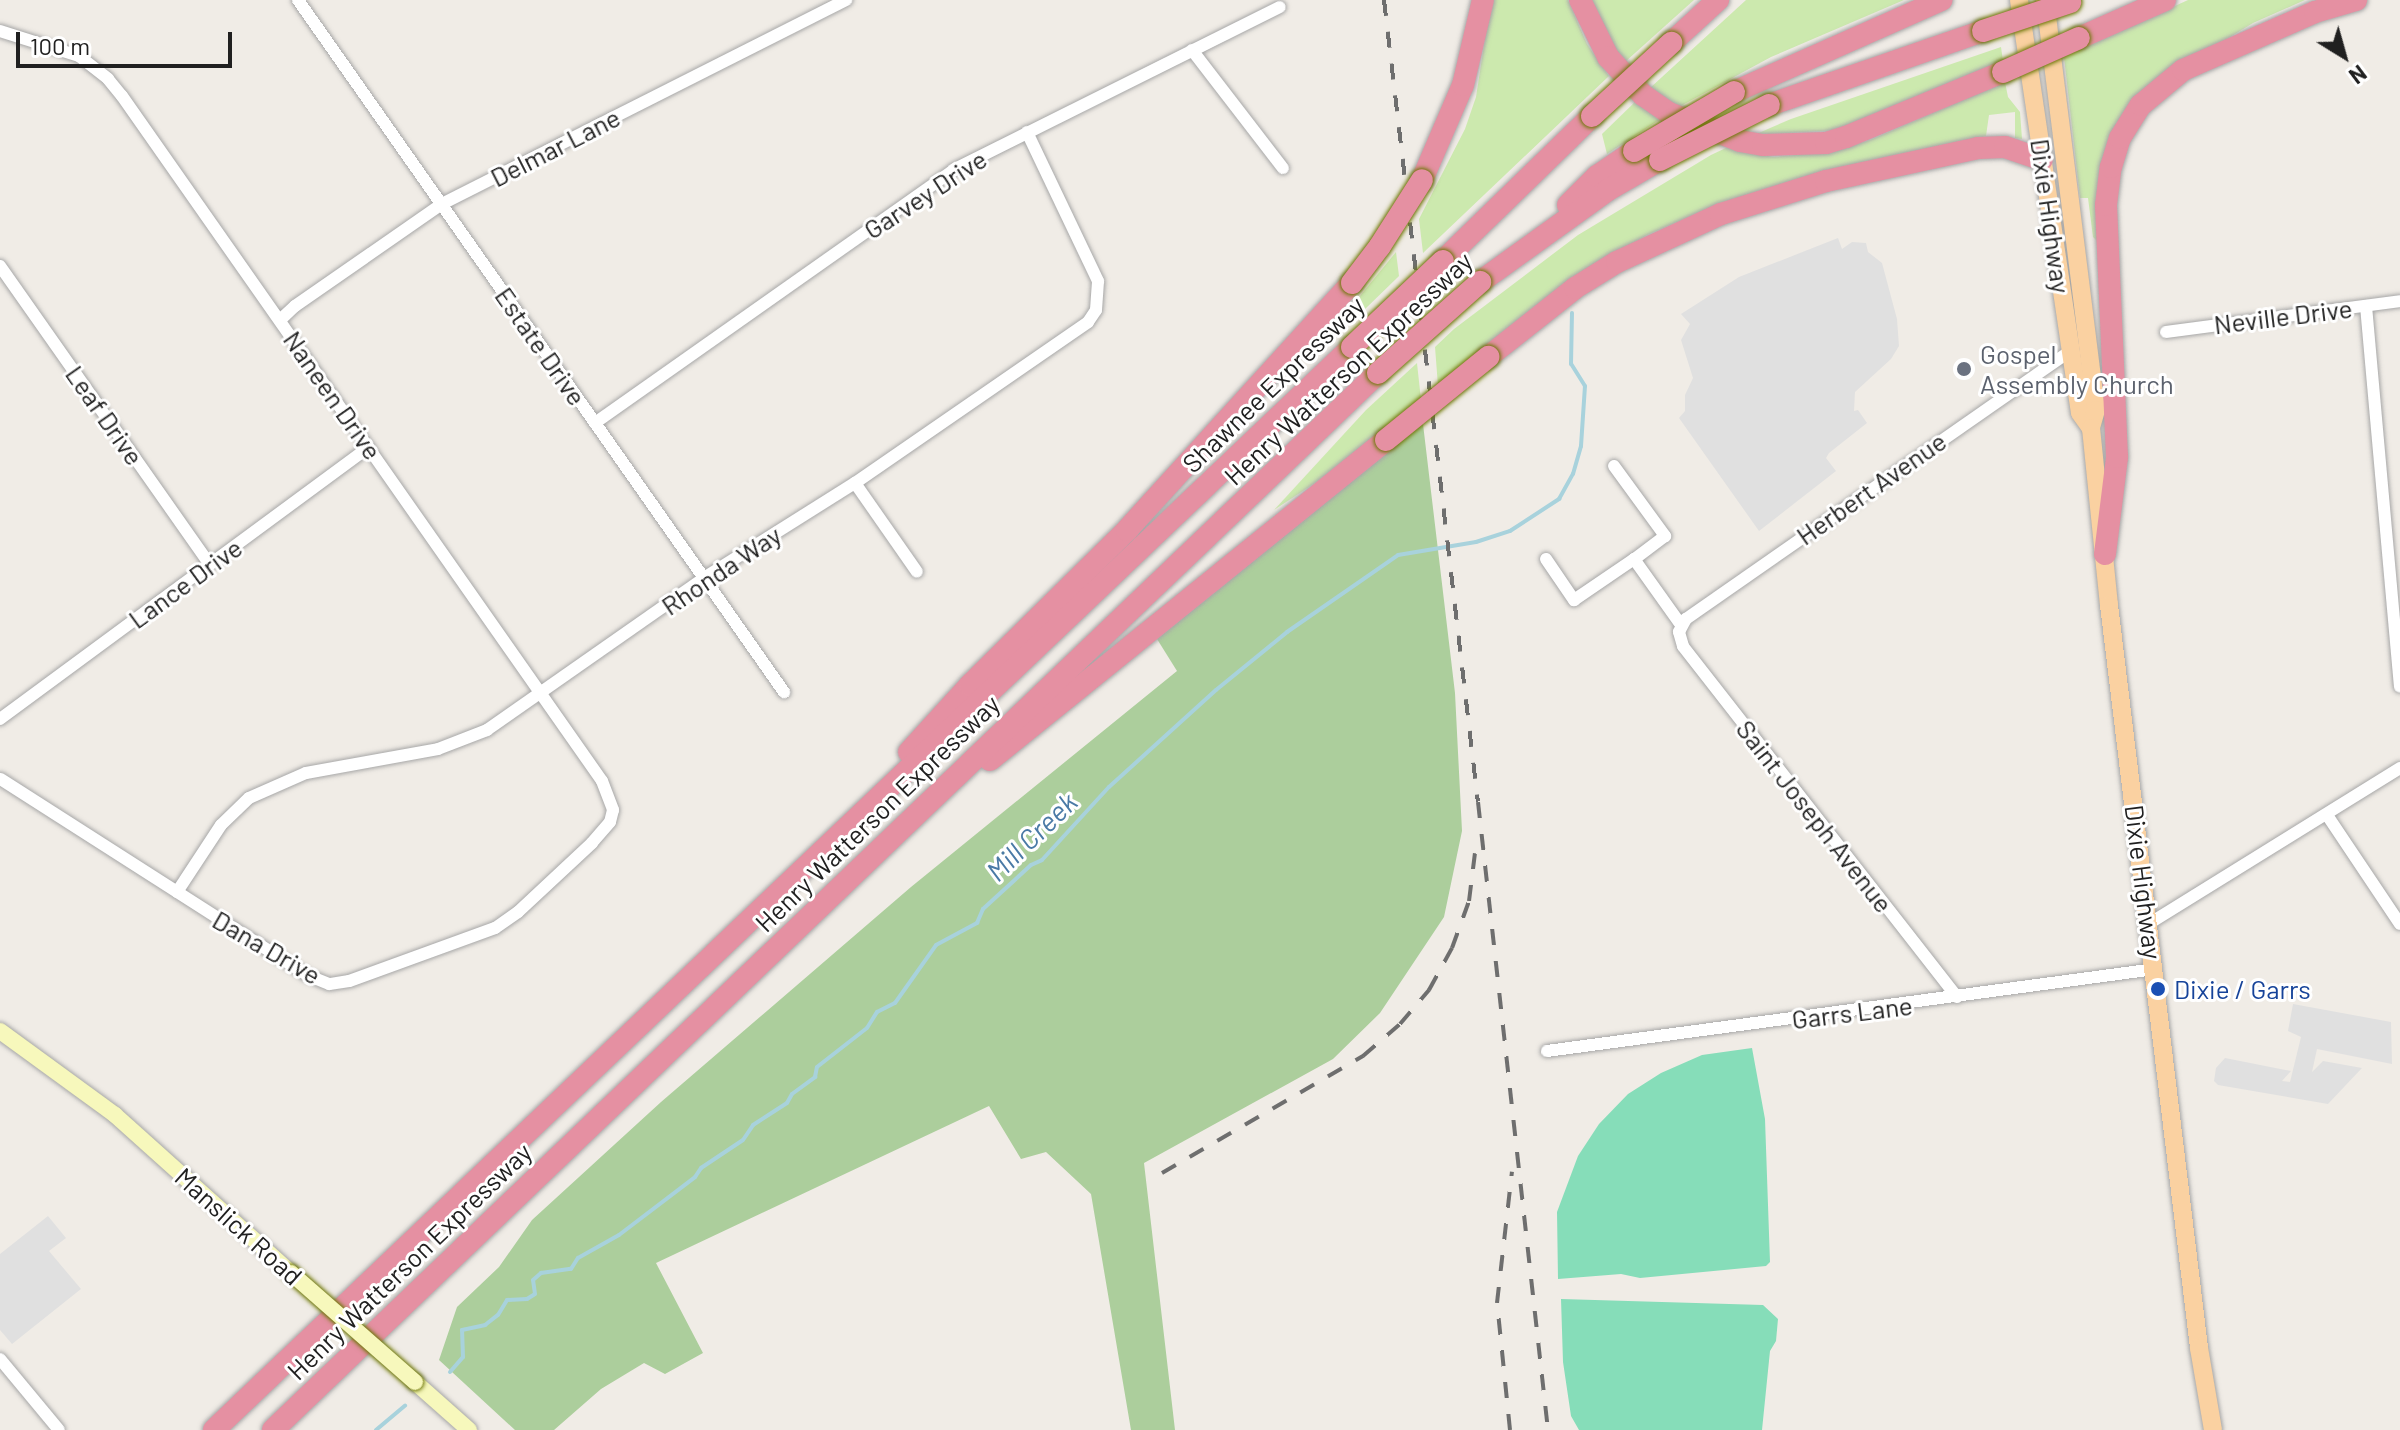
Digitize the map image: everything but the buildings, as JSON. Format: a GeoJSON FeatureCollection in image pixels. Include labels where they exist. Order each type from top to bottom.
{"type":"FeatureCollection","features":[{"type":"Feature","properties":{"kind":"highway"},"geometry":{"type":"LineString","coordinates":[[866,807],[931,726],[1127,530],[1352,283],[1422,180],[1463,85],[1483,0]]}},
{"type":"Feature","properties":{"kind":"highway"},"geometry":{"type":"LineString","coordinates":[[1580,0],[1608,57],[1643,95],[1669,113],[1740,141],[1763,145],[1826,143],[1846,137],[2165,0]]}},
{"type":"Feature","properties":{"kind":"highway","name":"Shawnee Expressway"},"geometry":{"type":"LineString","coordinates":[[866,807],[1592,116],[1718,0]]}},
{"type":"Feature","properties":{"kind":"highway"},"geometry":{"type":"LineString","coordinates":[[1528,245],[1597,176],[1634,151],[1734,92],[1942,0]]}},
{"type":"Feature","properties":{"kind":"highway"},"geometry":{"type":"LineString","coordinates":[[2105,554],[2117,457],[2106,234],[2108,186],[2115,150],[2141,105],[2168,80],[2205,59],[2323,6],[2356,0]]}},
{"type":"Feature","properties":{"kind":"highway"},"geometry":{"type":"LineString","coordinates":[[1528,245],[1660,160],[1769,105],[2074,1]]}},
{"type":"Feature","properties":{"kind":"highway"},"geometry":{"type":"LineString","coordinates":[[933,799],[1016,742],[1488,357],[1575,288],[1617,262],[1721,214],[1826,181],[1978,148],[2005,147],[2042,160]]}},
{"type":"Feature","properties":{"kind":"highway","name":"Henry Watterson Expressway"},"geometry":{"type":"LineString","coordinates":[[273,1430],[1378,373],[1480,282],[1528,245]]}},
{"type":"Feature","properties":{"kind":"highway","name":"Henry Watterson Expressway"},"geometry":{"type":"LineString","coordinates":[[214,1430],[866,807]]}},
{"type":"Feature","properties":{"kind":"main road","name":"Dixie Highway"},"geometry":{"type":"LineString","coordinates":[[2019,0],[2080,413],[2091,428]]}},
{"type":"Feature","properties":{"kind":"main road","name":"Dixie Highway"},"geometry":{"type":"LineString","coordinates":[[2045,0],[2096,410],[2091,428],[2105,554],[2198,1335],[2213,1430]]}},
{"type":"Feature","properties":{"kind":"main road","name":"Manslick Road"},"geometry":{"type":"LineString","coordinates":[[0,1031],[115,1115],[469,1430]]}},
{"type":"Feature","properties":{"kind":"street","name":"Estate Drive"},"geometry":{"type":"LineString","coordinates":[[298,0],[784,692]]}},
{"type":"Feature","properties":{"kind":"street","name":"Delmar Lane"},"geometry":{"type":"LineString","coordinates":[[280,320],[295,306],[442,204],[824,5],[846,0]]}},
{"type":"Feature","properties":{"kind":"street","name":"Garvey Drive"},"geometry":{"type":"LineString","coordinates":[[595,423],[918,193],[1027,132],[1280,7]]}},
{"type":"Feature","properties":{"kind":"street","name":"Naneen Drive"},"geometry":{"type":"LineString","coordinates":[[0,31],[79,56],[108,79],[609,791],[612,815]]}},
{"type":"Feature","properties":{"kind":"street"},"geometry":{"type":"LineString","coordinates":[[1192,50],[1283,168]]}},
{"type":"Feature","properties":{"kind":"street","name":"Rhonda Way"},"geometry":{"type":"LineString","coordinates":[[177,892],[221,825],[249,798],[266,787],[318,769],[455,744],[487,730],[704,578],[855,483],[1083,326],[1096,310],[1098,281],[1090,258],[1027,132]]}},
{"type":"Feature","properties":{"kind":"street","name":"Leaf Drive"},"geometry":{"type":"LineString","coordinates":[[0,266],[210,565]]}},
{"type":"Feature","properties":{"kind":"street","name":"Neville Drive"},"geometry":{"type":"LineString","coordinates":[[2166,332],[2400,301]]}},
{"type":"Feature","properties":{"kind":"street"},"geometry":{"type":"LineString","coordinates":[[2366,306],[2400,686]]}},
{"type":"Feature","properties":{"kind":"street","name":"Herbert Avenue"},"geometry":{"type":"LineString","coordinates":[[1680,629],[2070,351]]}},
{"type":"Feature","properties":{"kind":"street","name":"Lance Drive"},"geometry":{"type":"LineString","coordinates":[[0,719],[369,447]]}},
{"type":"Feature","properties":{"kind":"street"},"geometry":{"type":"LineString","coordinates":[[1546,559],[1574,600],[1665,536],[1614,466]]}},
{"type":"Feature","properties":{"kind":"street"},"geometry":{"type":"LineString","coordinates":[[855,483],[917,572]]}},
{"type":"Feature","properties":{"kind":"street","name":"Saint Joseph Avenue"},"geometry":{"type":"LineString","coordinates":[[1634,559],[1680,629],[1683,646],[1957,997]]}},
{"type":"Feature","properties":{"kind":"street"},"geometry":{"type":"LineString","coordinates":[[2150,923],[2400,768]]}},
{"type":"Feature","properties":{"kind":"street","name":"Dana Drive"},"geometry":{"type":"LineString","coordinates":[[0,779],[320,982],[340,983],[495,928],[518,912],[592,843],[612,815]]}},
{"type":"Feature","properties":{"kind":"street"},"geometry":{"type":"LineString","coordinates":[[2327,815],[2400,924]]}},
{"type":"Feature","properties":{"kind":"street","name":"Garrs Lane"},"geometry":{"type":"LineString","coordinates":[[1547,1051],[2155,969]]}},
{"type":"Feature","properties":{"kind":"street"},"geometry":{"type":"LineString","coordinates":[[0,1359],[59,1430]]}},
{"type":"Feature","properties":{"kind":"green space"},"geometry":{"type":"Polygon","coordinates":[[[1491,0],[1568,0],[1587,44],[1609,76],[1423,253],[1419,219],[1465,129],[1476,97],[1491,0]]]}},
{"type":"Feature","properties":{"kind":"green space"},"geometry":{"type":"Polygon","coordinates":[[[1589,0],[1694,0],[1625,62],[1605,37],[1589,0]]]}},
{"type":"Feature","properties":{"kind":"green space"},"geometry":{"type":"Polygon","coordinates":[[[1746,0],[1904,0],[1771,57],[1677,108],[1650,88],[1746,0]]]}},
{"type":"Feature","properties":{"kind":"green space"},"geometry":{"type":"Polygon","coordinates":[[[2188,0],[2305,0],[2253,23],[2168,75],[2119,132],[2097,241],[2093,237],[2088,198],[2080,198],[2064,57],[2188,0]]]}},
{"type":"Feature","properties":{"kind":"green space"},"geometry":{"type":"Polygon","coordinates":[[[2001,47],[2003,61],[1838,130],[1754,135],[1791,119],[2001,47]]]}},
{"type":"Feature","properties":{"kind":"green space"},"geometry":{"type":"Polygon","coordinates":[[[2005,82],[2008,97],[2020,112],[2022,139],[2015,138],[2015,112],[1989,115],[1986,136],[1698,213],[1647,235],[1576,277],[1531,309],[1438,386],[1435,347],[1454,329],[1578,235],[1711,155],[1730,146],[1773,157],[1832,152],[1870,140],[2005,82]]]}},
{"type":"Feature","properties":{"kind":"green space"},"geometry":{"type":"Polygon","coordinates":[[[1636,101],[1659,120],[1607,154],[1602,134],[1636,101]]]}},
{"type":"Feature","properties":{"kind":"green space"},"geometry":{"type":"Polygon","coordinates":[[[1396,252],[1399,276],[1362,312],[1355,302],[1396,252]]]}},
{"type":"Feature","properties":{"kind":"green space"},"geometry":{"type":"Polygon","coordinates":[[[1417,363],[1421,400],[1315,483],[1274,510],[1366,410],[1417,363]]]}},
{"type":"Feature","properties":{"kind":"green space"},"geometry":{"type":"Polygon","coordinates":[[[1423,424],[1455,693],[1462,831],[1444,917],[1380,1013],[1333,1059],[1144,1163],[1175,1430],[1131,1430],[1091,1194],[1046,1152],[1021,1159],[989,1106],[656,1263],[703,1353],[665,1374],[644,1363],[601,1389],[554,1430],[515,1430],[439,1360],[457,1307],[499,1267],[532,1220],[661,1102],[911,887],[1177,671],[1157,639],[1423,424]]]}},
{"type":"Feature","properties":{"kind":"green space"},"geometry":{"type":"Polygon","coordinates":[[[1752,1048],[1765,1119],[1770,1262],[1766,1266],[1640,1278],[1621,1274],[1558,1279],[1557,1212],[1578,1156],[1599,1124],[1628,1094],[1661,1073],[1702,1055],[1752,1048]]]}},
{"type":"Feature","properties":{"kind":"green space"},"geometry":{"type":"Polygon","coordinates":[[[1561,1299],[1763,1305],[1778,1319],[1776,1341],[1770,1351],[1762,1430],[1579,1430],[1571,1416],[1563,1362],[1561,1299]]]}},
{"type":"Feature","properties":{"kind":"shaded area"},"geometry":{"type":"Polygon","coordinates":[[[1838,238],[1842,249],[1852,242],[1866,243],[1868,252],[1882,263],[1897,319],[1899,346],[1891,359],[1855,392],[1854,411],[1858,410],[1867,423],[1829,453],[1826,458],[1836,471],[1759,531],[1679,418],[1685,411],[1685,395],[1693,378],[1681,340],[1690,324],[1681,314],[1739,277],[1838,238]]]}},
{"type":"Feature","properties":{"kind":"shaded area"},"geometry":{"type":"Polygon","coordinates":[[[2293,1004],[2391,1022],[2392,1064],[2317,1049],[2312,1072],[2323,1061],[2362,1068],[2328,1104],[2218,1085],[2214,1081],[2216,1068],[2225,1058],[2291,1071],[2282,1081],[2290,1082],[2301,1037],[2288,1031],[2293,1004]]]}},
{"type":"Feature","properties":{"kind":"shaded area"},"geometry":{"type":"Polygon","coordinates":[[[48,1216],[66,1238],[49,1251],[81,1289],[12,1344],[0,1330],[0,1254],[48,1216]]]}},
{"type":"Feature","properties":{"kind":"waterway","name":"Mill Creek"},"geometry":{"type":"LineString","coordinates":[[450,1372],[463,1357],[462,1330],[485,1325],[498,1315],[507,1300],[527,1299],[535,1294],[533,1280],[541,1273],[571,1269],[578,1258],[619,1235],[695,1177],[701,1168],[743,1140],[753,1125],[787,1103],[792,1094],[815,1077],[817,1067],[867,1028],[877,1012],[895,1003],[936,945],[977,923],[983,909],[1031,865],[1042,860],[1109,787],[1216,690],[1287,632],[1398,555],[1476,542],[1510,531],[1559,499],[1573,474],[1581,446],[1585,386],[1571,364],[1572,313]]}},
{"type":"Feature","properties":{"kind":"waterway","name":"Mill Creek"},"geometry":{"type":"LineString","coordinates":[[376,1430],[405,1406]]}},
{"type":"Feature","properties":{"kind":"railway"},"geometry":{"type":"LineString","coordinates":[[1384,0],[1548,1430]]}},
{"type":"Feature","properties":{"kind":"railway"},"geometry":{"type":"LineString","coordinates":[[1162,1173],[1363,1056],[1400,1024],[1429,990],[1452,948],[1469,901],[1475,853]]}},
{"type":"Feature","properties":{"kind":"railway"},"geometry":{"type":"LineString","coordinates":[[1510,1430],[1497,1303],[1512,1172]]}},
{"type":"Feature","properties":{"kind":"place","name":"Gospel Assembly Church"},"geometry":{"type":"Point","coordinates":[1964,369]}},
{"type":"Feature","properties":{"kind":"place","name":"Dixie / Garrs"},"geometry":{"type":"Point","coordinates":[2158,989]}}]}
